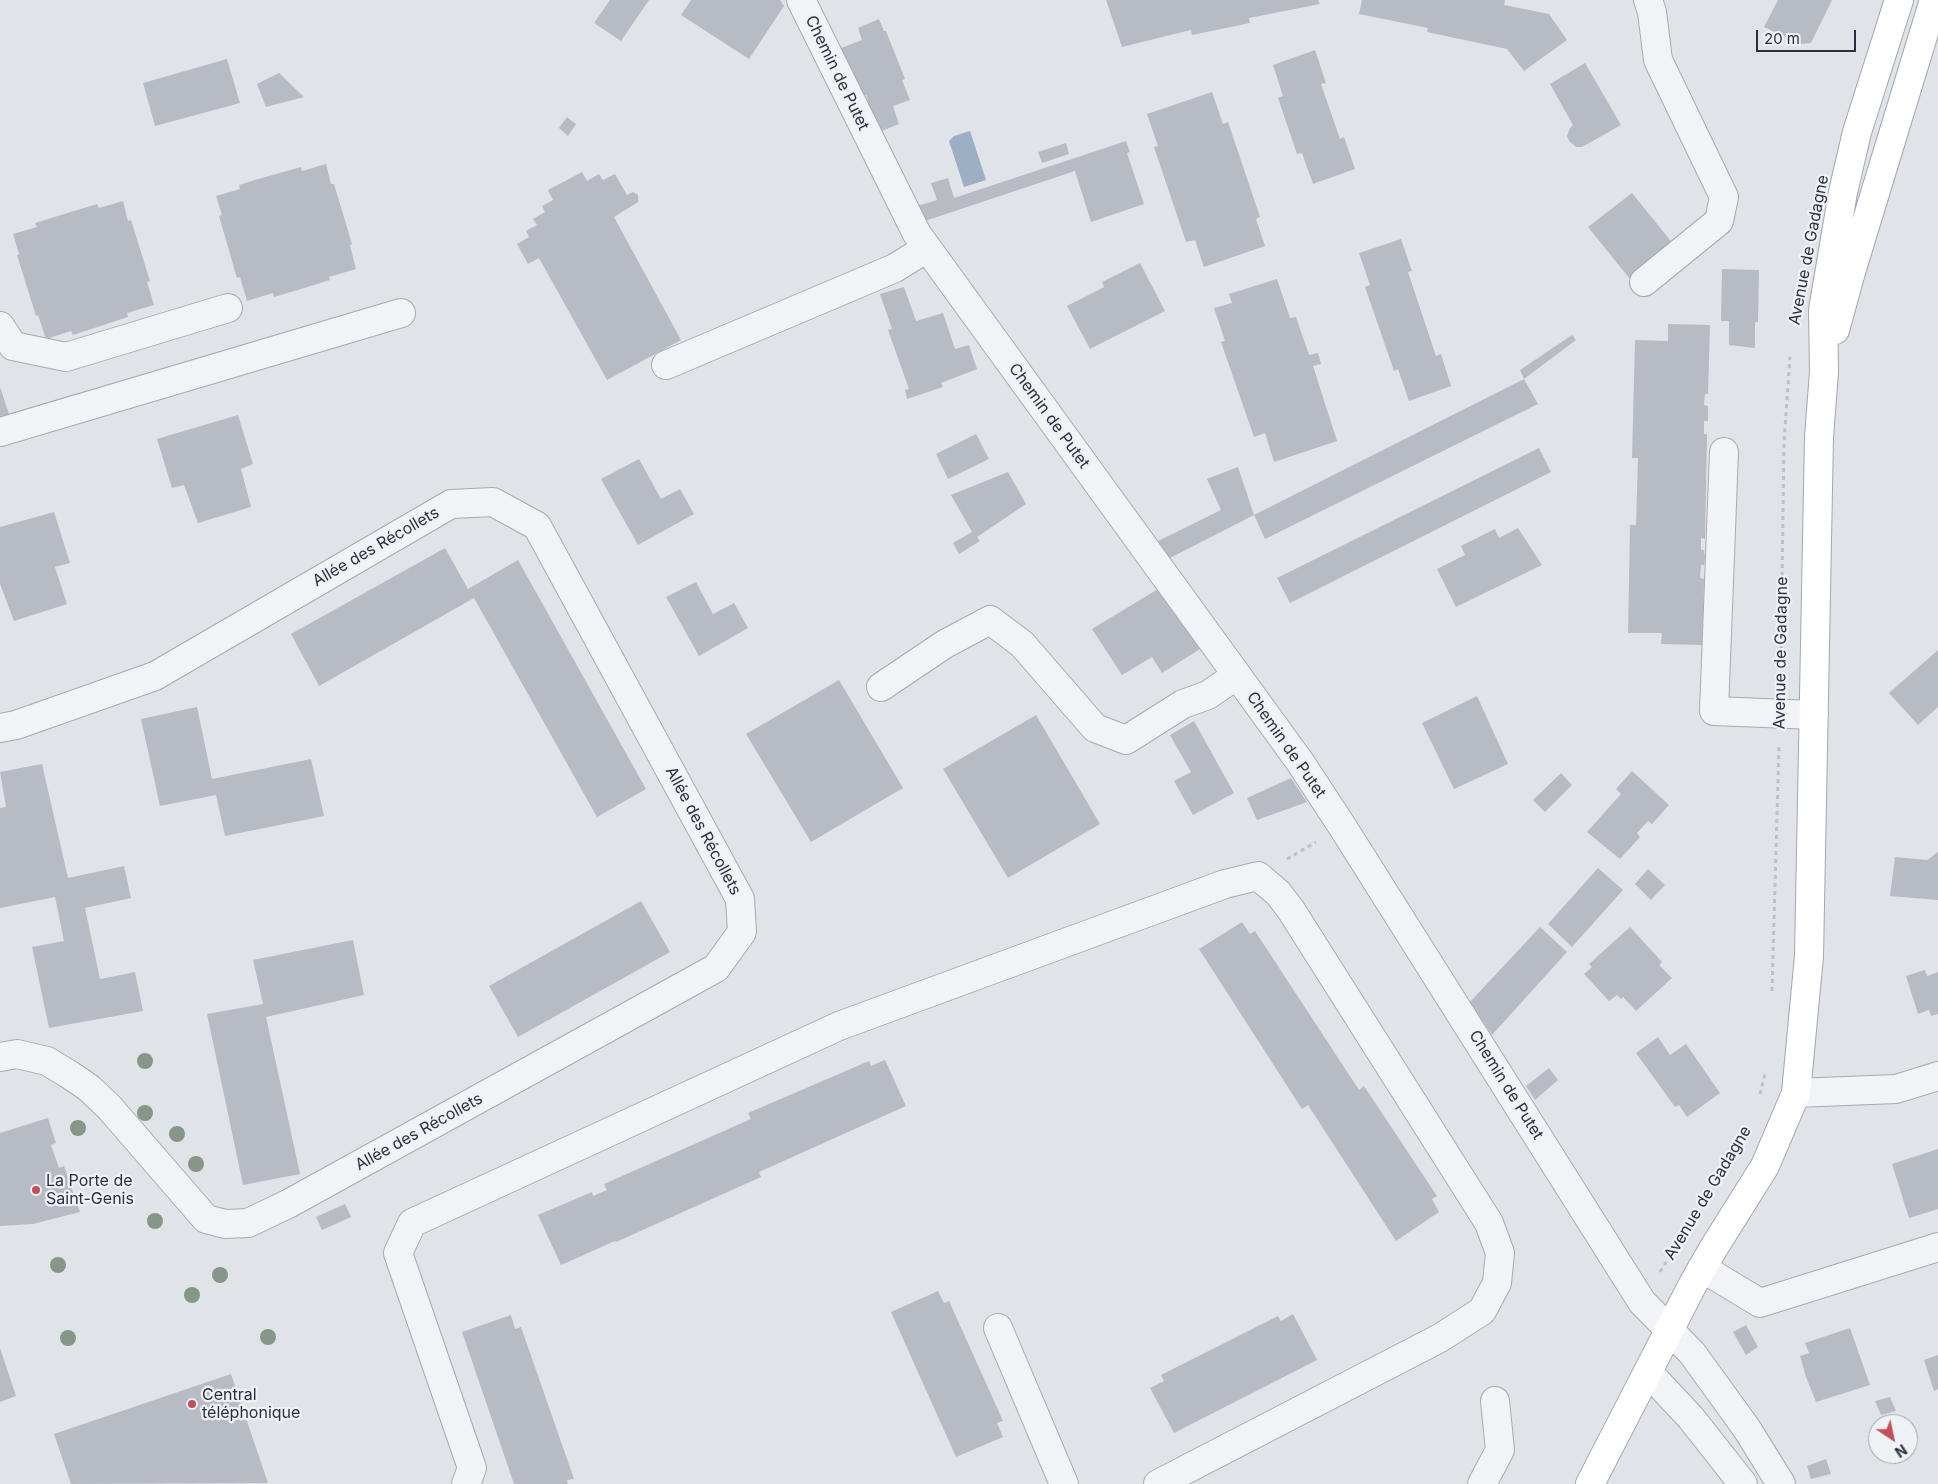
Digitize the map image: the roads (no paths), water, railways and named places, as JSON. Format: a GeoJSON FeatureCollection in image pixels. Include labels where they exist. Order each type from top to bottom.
{"type":"FeatureCollection","features":[{"type":"Feature","properties":{"kind":"main road","name":"Avenue de Gadagne"},"geometry":{"type":"LineString","coordinates":[[1590,1484],[1702,1268],[1765,1166],[1796,1093],[1809,956],[1820,437],[1824,372],[1823,310],[1843,192],[1857,132],[1900,0]]}},
{"type":"Feature","properties":{"kind":"main road","name":"Avenue de Gadagne"},"geometry":{"type":"LineString","coordinates":[[1824,372],[1851,272],[1934,0]]}},
{"type":"Feature","properties":{"kind":"street","name":"Chemin de Putet"},"geometry":{"type":"LineString","coordinates":[[801,0],[917,234],[1300,762],[1642,1302],[1692,1353],[1724,1396],[1782,1484]]}},
{"type":"Feature","properties":{"kind":"street"},"geometry":{"type":"LineString","coordinates":[[1644,282],[1719,221],[1724,197],[1658,60],[1652,12],[1648,0]]}},
{"type":"Feature","properties":{"kind":"street"},"geometry":{"type":"LineString","coordinates":[[666,364],[895,268],[927,248]]}},
{"type":"Feature","properties":{"kind":"street"},"geometry":{"type":"LineString","coordinates":[[0,326],[13,346],[66,357],[228,308]]}},
{"type":"Feature","properties":{"kind":"street"},"geometry":{"type":"LineString","coordinates":[[0,432],[401,313]]}},
{"type":"Feature","properties":{"kind":"street"},"geometry":{"type":"LineString","coordinates":[[1724,452],[1714,711],[1814,715]]}},
{"type":"Feature","properties":{"kind":"street","name":"Allée des Récollets"},"geometry":{"type":"LineString","coordinates":[[0,728],[16,725],[155,676],[450,504],[493,502],[537,526],[740,899],[742,932],[716,968],[288,1204],[248,1223],[226,1224],[206,1219],[109,1107],[89,1088],[70,1075],[47,1062],[18,1054],[0,1057]]}},
{"type":"Feature","properties":{"kind":"street"},"geometry":{"type":"LineString","coordinates":[[881,687],[945,644],[990,620],[1022,644],[1096,728],[1126,740],[1183,704],[1208,695],[1236,675]]}},
{"type":"Feature","properties":{"kind":"street"},"geometry":{"type":"LineString","coordinates":[[466,1484],[472,1468],[398,1253],[412,1223],[839,1026],[1225,884],[1258,876],[1278,893],[1290,910],[1489,1224],[1500,1253],[1497,1283],[1482,1311],[1440,1338],[1158,1484]]}},
{"type":"Feature","properties":{"kind":"street"},"geometry":{"type":"LineString","coordinates":[[1796,1093],[1896,1090],[1938,1076]]}},
{"type":"Feature","properties":{"kind":"street"},"geometry":{"type":"LineString","coordinates":[[1702,1268],[1760,1303],[1938,1247]]}},
{"type":"Feature","properties":{"kind":"street"},"geometry":{"type":"LineString","coordinates":[[998,1328],[1064,1484]]}},
{"type":"Feature","properties":{"kind":"street"},"geometry":{"type":"LineString","coordinates":[[1648,1372],[1691,1418],[1743,1484]]}},
{"type":"Feature","properties":{"kind":"street"},"geometry":{"type":"LineString","coordinates":[[1482,1484],[1500,1450],[1495,1401]]}},
{"type":"Feature","properties":{"kind":"water"},"geometry":{"type":"Polygon","coordinates":[[[970,131],[986,180],[964,187],[949,141],[954,136],[970,131]]]}},
{"type":"Feature","properties":{"kind":"place","name":"La Porte de Saint-Genis"},"geometry":{"type":"Point","coordinates":[36,1190]}},
{"type":"Feature","properties":{"kind":"place","name":"Central téléphonique"},"geometry":{"type":"Point","coordinates":[192,1404]}}]}
